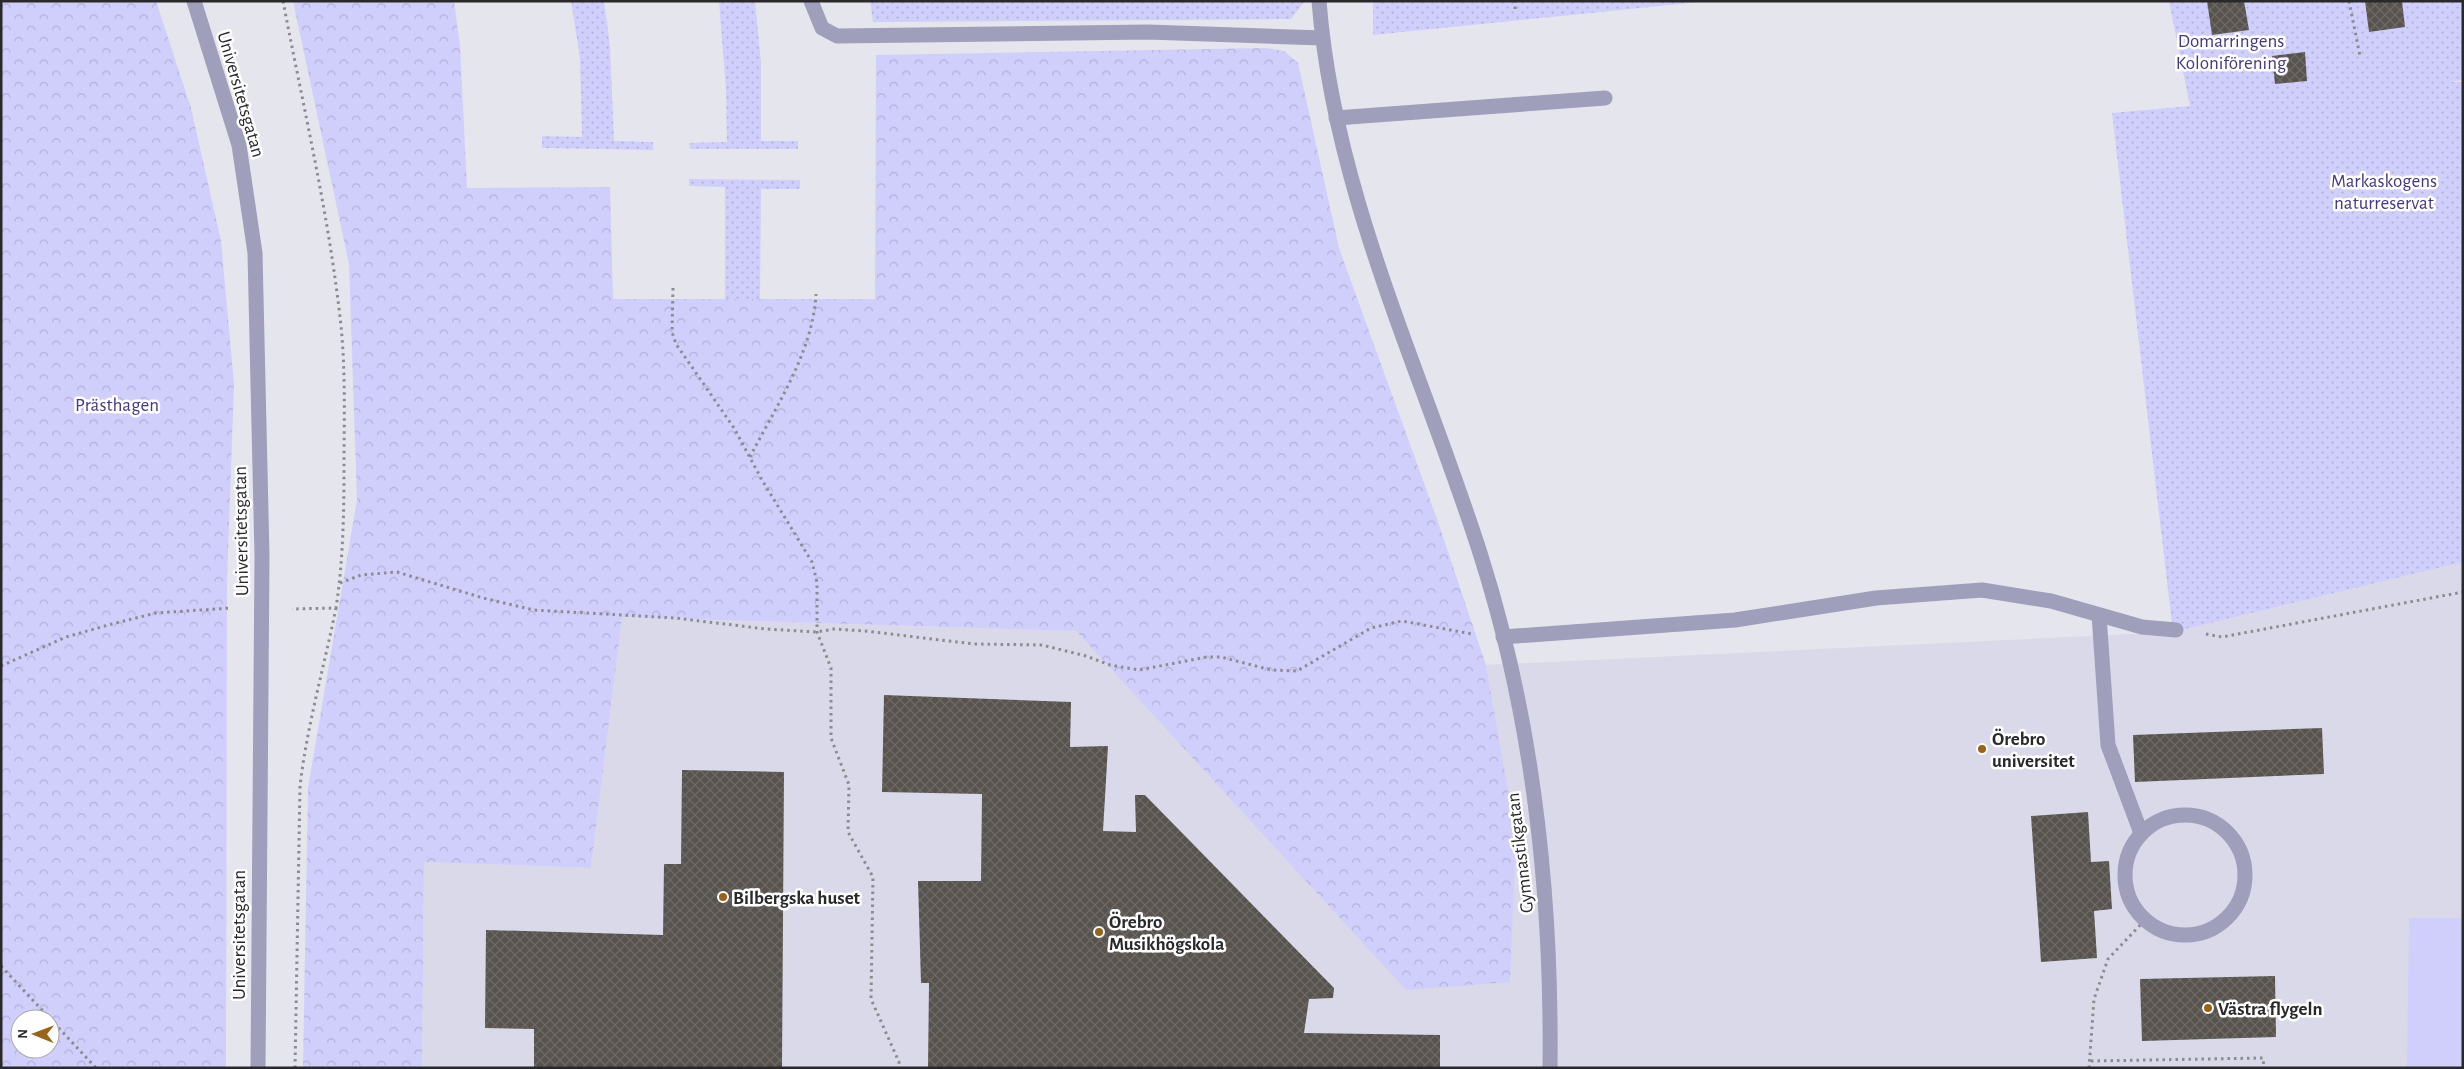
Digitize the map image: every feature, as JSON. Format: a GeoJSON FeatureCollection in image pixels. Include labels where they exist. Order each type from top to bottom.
{"type":"FeatureCollection","features":[{"type":"Feature","properties":{"kind":"street","name":"Universitetsgatan"},"geometry":{"type":"LineString","coordinates":[[194,1],[238,145],[255,253],[262,546],[258,1068]]}},
{"type":"Feature","properties":{"kind":"street"},"geometry":{"type":"LineString","coordinates":[[811,1],[822,28],[837,36],[1148,32],[1322,38]]}},
{"type":"Feature","properties":{"kind":"street","name":"Gymnastikgatan"},"geometry":{"type":"LineString","coordinates":[[1319,1],[1322,38],[1336,118],[1354,186],[1387,290],[1481,556],[1503,637],[1519,708],[1541,849],[1549,942],[1550,1068]]}},
{"type":"Feature","properties":{"kind":"street"},"geometry":{"type":"LineString","coordinates":[[1336,118],[1605,98]]}},
{"type":"Feature","properties":{"kind":"street"},"geometry":{"type":"LineString","coordinates":[[1503,637],[1735,620],[1876,598],[1982,590],[2051,601],[2142,627],[2176,630]]}},
{"type":"Feature","properties":{"kind":"street"},"geometry":{"type":"LineString","coordinates":[[2099,615],[2108,745],[2141,833]]}},
{"type":"Feature","properties":{"kind":"street"},"geometry":{"type":"LineString","coordinates":[[2177,814],[2204,818],[2216,823],[2232,837],[2241,855],[2245,875],[2241,895],[2232,913],[2217,926],[2199,934],[2180,935],[2161,930],[2145,920],[2132,905],[2126,887],[2125,868],[2130,849],[2141,833],[2157,821],[2177,814]]}},
{"type":"Feature","properties":{"kind":"path"},"geometry":{"type":"LineString","coordinates":[[282,1],[321,198],[340,318],[344,378],[344,521],[340,584],[324,670],[304,752],[300,786],[295,1068]]}},
{"type":"Feature","properties":{"kind":"path"},"geometry":{"type":"LineString","coordinates":[[1514,1],[1514,8]]}},
{"type":"Feature","properties":{"kind":"path"},"geometry":{"type":"LineString","coordinates":[[2349,1],[2360,56]]}},
{"type":"Feature","properties":{"kind":"path"},"geometry":{"type":"LineString","coordinates":[[673,288],[672,332],[676,344],[734,428],[812,562],[817,582],[817,632],[831,668],[830,738],[849,785],[848,832],[873,876],[871,999],[900,1062],[899,1068]]}},
{"type":"Feature","properties":{"kind":"path"},"geometry":{"type":"LineString","coordinates":[[750,458],[802,355],[815,312],[816,294]]}},
{"type":"Feature","properties":{"kind":"path"},"geometry":{"type":"LineString","coordinates":[[340,584],[361,576],[397,572],[483,598],[534,610],[675,618],[766,629],[817,632],[834,629],[857,630],[974,644],[1042,645],[1086,656],[1110,665],[1139,670],[1207,657],[1221,657],[1271,670],[1297,672],[1371,628],[1402,621],[1467,633],[1503,637]]}},
{"type":"Feature","properties":{"kind":"path"},"geometry":{"type":"LineString","coordinates":[[2176,630],[2222,637],[2463,592]]}},
{"type":"Feature","properties":{"kind":"path"},"geometry":{"type":"LineString","coordinates":[[1,666],[66,637],[156,613],[231,608],[261,610],[336,608]]}},
{"type":"Feature","properties":{"kind":"path"},"geometry":{"type":"LineString","coordinates":[[2089,1068],[2094,999],[2108,959],[2145,920]]}},
{"type":"Feature","properties":{"kind":"path"},"geometry":{"type":"LineString","coordinates":[[1,966],[96,1068]]}},
{"type":"Feature","properties":{"kind":"path"},"geometry":{"type":"LineString","coordinates":[[2091,1061],[2263,1058],[2264,1068]]}},
{"type":"Feature","properties":{"kind":"shaded area","name":"Örebro universitet"},"geometry":{"type":"Polygon","coordinates":[[[2463,562],[2463,1068],[422,1068],[424,862],[591,868],[622,617],[1076,631],[1407,990],[1516,834],[1486,665],[2173,632],[2463,562]]]}},
{"type":"Feature","properties":{"kind":"green space","name":"Prästhagen"},"geometry":{"type":"Polygon","coordinates":[[[1,1],[156,1],[191,108],[221,241],[234,384],[227,582],[226,1068],[1,1068],[1,1]]]}},
{"type":"Feature","properties":{"kind":"green space"},"geometry":{"type":"Polygon","coordinates":[[[293,1],[454,1],[460,46],[467,188],[610,187],[613,299],[875,299],[876,55],[1265,48],[1284,51],[1298,63],[1339,248],[1437,519],[1486,665],[1516,834],[1510,982],[1406,990],[1076,631],[622,617],[591,868],[424,862],[422,1068],[303,1068],[308,788],[357,500],[349,264],[293,1]]]}},
{"type":"Feature","properties":{"kind":"green space"},"geometry":{"type":"Polygon","coordinates":[[[571,1],[604,1],[610,47],[614,141],[653,142],[653,150],[542,148],[542,136],[582,137],[580,58],[571,1]]]}},
{"type":"Feature","properties":{"kind":"green space"},"geometry":{"type":"Polygon","coordinates":[[[719,1],[755,1],[761,63],[761,141],[798,141],[798,149],[690,149],[689,143],[727,142],[726,89],[719,1]]]}},
{"type":"Feature","properties":{"kind":"green space"},"geometry":{"type":"Polygon","coordinates":[[[870,1],[1304,2],[1291,19],[873,22],[870,1]]]}},
{"type":"Feature","properties":{"kind":"green space"},"geometry":{"type":"Polygon","coordinates":[[[1373,1],[1709,1],[1373,35],[1373,1]]]}},
{"type":"Feature","properties":{"kind":"green space"},"geometry":{"type":"Polygon","coordinates":[[[2169,1],[2463,1],[2463,80],[2450,82],[2463,82],[2463,562],[2173,632],[2112,113],[2190,106],[2169,1]]]}},
{"type":"Feature","properties":{"kind":"green space"},"geometry":{"type":"Polygon","coordinates":[[[689,179],[800,180],[800,189],[761,189],[760,299],[725,299],[725,187],[689,186],[689,179]]]}},
{"type":"Feature","properties":{"kind":"green space"},"geometry":{"type":"Polygon","coordinates":[[[2409,918],[2463,918],[2463,1068],[2407,1068],[2409,918]]]}},
{"type":"Feature","properties":{"kind":"building"},"geometry":{"type":"Polygon","coordinates":[[[2207,1],[2244,1],[2249,30],[2212,35],[2207,1]]]}},
{"type":"Feature","properties":{"kind":"building"},"geometry":{"type":"Polygon","coordinates":[[[2365,1],[2402,1],[2405,27],[2369,32],[2365,1]]]}},
{"type":"Feature","properties":{"kind":"building"},"geometry":{"type":"Polygon","coordinates":[[[2305,52],[2307,81],[2275,84],[2272,56],[2305,52]]]}},
{"type":"Feature","properties":{"kind":"building","name":"Örebro Musikhögskola"},"geometry":{"type":"Polygon","coordinates":[[[884,695],[1071,702],[1070,747],[1108,746],[1103,831],[1136,832],[1135,795],[1145,795],[1334,988],[1333,998],[1309,999],[1304,1033],[1440,1035],[1440,1068],[928,1068],[929,983],[921,983],[918,881],[981,881],[982,794],[882,792],[884,695]]]}},
{"type":"Feature","properties":{"kind":"building"},"geometry":{"type":"Polygon","coordinates":[[[2322,728],[2324,774],[2135,782],[2133,735],[2322,728]]]}},
{"type":"Feature","properties":{"kind":"building","name":"Bilbergska huset"},"geometry":{"type":"Polygon","coordinates":[[[682,770],[784,772],[782,1068],[534,1068],[534,1029],[485,1028],[486,930],[663,935],[664,864],[681,864],[682,770]]]}},
{"type":"Feature","properties":{"kind":"building"},"geometry":{"type":"Polygon","coordinates":[[[2088,812],[2091,862],[2109,861],[2112,909],[2094,911],[2097,958],[2041,962],[2031,816],[2088,812]]]}},
{"type":"Feature","properties":{"kind":"building","name":"Västra flygeln"},"geometry":{"type":"Polygon","coordinates":[[[2275,976],[2276,1037],[2142,1041],[2140,979],[2275,976]]]}},
{"type":"Feature","properties":{"kind":"place","name":"Örebro universitet"},"geometry":{"type":"Point","coordinates":[1982,749]}},
{"type":"Feature","properties":{"kind":"place","name":"Bilbergska huset"},"geometry":{"type":"Point","coordinates":[723,897]}},
{"type":"Feature","properties":{"kind":"place","name":"Örebro Musikhögskola"},"geometry":{"type":"Point","coordinates":[1099,932]}},
{"type":"Feature","properties":{"kind":"place","name":"Västra flygeln"},"geometry":{"type":"Point","coordinates":[2208,1008]}},
{"type":"Feature","properties":{"kind":"park label","name":"Domarringens Koloniförening"},"geometry":{"type":"Point","coordinates":[2231,51]}},
{"type":"Feature","properties":{"kind":"park label","name":"Markaskogens naturreservat"},"geometry":{"type":"Point","coordinates":[2384,191]}}]}
